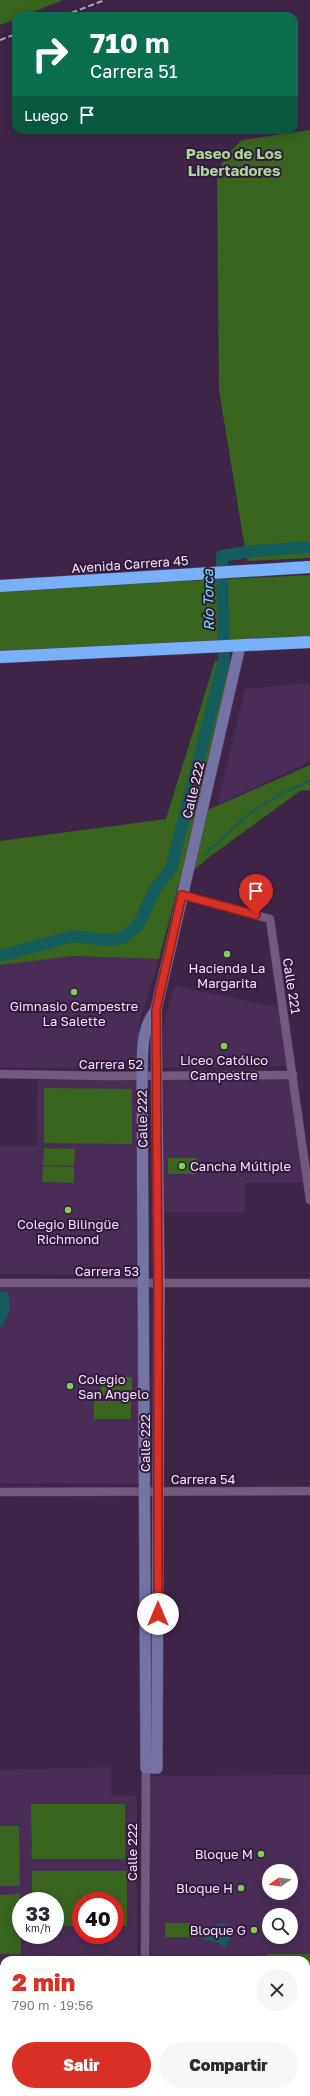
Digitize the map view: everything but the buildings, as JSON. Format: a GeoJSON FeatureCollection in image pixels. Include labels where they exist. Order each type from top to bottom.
{"type":"FeatureCollection","features":[{"type":"Feature","properties":{"kind":"highway","name":"Avenida Carrera 45"},"geometry":{"type":"LineString","coordinates":[[0,586],[310,567]]}},
{"type":"Feature","properties":{"kind":"highway"},"geometry":{"type":"LineString","coordinates":[[0,657],[310,642]]}},
{"type":"Feature","properties":{"kind":"street","name":"Calle 222"},"geometry":{"type":"LineString","coordinates":[[146,1768],[158,1768],[159,1491],[155,1076],[157,1032],[156,1010],[240,646]]}},
{"type":"Feature","properties":{"kind":"street","name":"Calle 221"},"geometry":{"type":"LineString","coordinates":[[182,895],[270,919],[294,1075],[310,1200]]}},
{"type":"Feature","properties":{"kind":"street","name":"Calle 222"},"geometry":{"type":"LineString","coordinates":[[146,1956],[142,1076],[144,1038],[148,1020],[156,1010]]}},
{"type":"Feature","properties":{"kind":"street","name":"Carrera 52"},"geometry":{"type":"LineString","coordinates":[[0,1074],[142,1076],[294,1075]]}},
{"type":"Feature","properties":{"kind":"street","name":"Carrera 53"},"geometry":{"type":"LineString","coordinates":[[0,1283],[310,1283]]}},
{"type":"Feature","properties":{"kind":"street","name":"Carrera 54"},"geometry":{"type":"LineString","coordinates":[[0,1492],[193,1492],[310,1490]]}},
{"type":"Feature","properties":{"kind":"shaded area"},"geometry":{"type":"Polygon","coordinates":[[[310,683],[310,762],[218,804],[245,689],[310,683]]]}},
{"type":"Feature","properties":{"kind":"shaded area","name":"Gimnasio Campestre La Salette"},"geometry":{"type":"Polygon","coordinates":[[[73,956],[159,959],[140,1020],[136,1067],[0,1068],[0,965],[73,956]]]}},
{"type":"Feature","properties":{"kind":"shaded area","name":"Liceo Católico Campestre"},"geometry":{"type":"Polygon","coordinates":[[[175,986],[281,1008],[288,1066],[162,1068],[163,1026],[175,986]]]}},
{"type":"Feature","properties":{"kind":"shaded area","name":"Colegio Bilingüe Richmond"},"geometry":{"type":"Polygon","coordinates":[[[133,1079],[139,1085],[136,1275],[0,1274],[0,1146],[37,1146],[38,1080],[133,1079]]]}},
{"type":"Feature","properties":{"kind":"shaded area"},"geometry":{"type":"Polygon","coordinates":[[[289,1079],[304,1183],[245,1183],[245,1212],[164,1212],[163,1081],[289,1079]]]}},
{"type":"Feature","properties":{"kind":"shaded area","name":"Colegio San Angelo"},"geometry":{"type":"Polygon","coordinates":[[[0,1288],[139,1288],[140,1484],[0,1483],[0,1288]]]}},
{"type":"Feature","properties":{"kind":"shaded area"},"geometry":{"type":"Polygon","coordinates":[[[0,1292],[6,1292],[10,1301],[10,1306],[8,1315],[0,1328],[0,1292]]]}},
{"type":"Feature","properties":{"kind":"shaded area"},"geometry":{"type":"Polygon","coordinates":[[[111,1767],[111,1795],[137,1796],[137,1956],[0,1956],[0,1770],[111,1767]]]}},
{"type":"Feature","properties":{"kind":"shaded area"},"geometry":{"type":"Polygon","coordinates":[[[310,1775],[310,1956],[151,1956],[150,1776],[310,1775]]]}},
{"type":"Feature","properties":{"kind":"shaded area"},"geometry":{"type":"Polygon","coordinates":[[[221,1923],[227,1925],[231,1936],[225,1948],[218,1942],[203,1940],[207,1929],[221,1923]]]}},
{"type":"Feature","properties":{"kind":"green space"},"geometry":{"type":"Polygon","coordinates":[[[0,0],[63,0],[33,12],[12,12],[12,20],[0,25],[0,0]]]}},
{"type":"Feature","properties":{"kind":"green space"},"geometry":{"type":"Polygon","coordinates":[[[310,130],[310,558],[247,561],[219,390],[217,173],[227,154],[242,140],[283,134],[298,134],[298,132],[310,130]]]}},
{"type":"Feature","properties":{"kind":"green space"},"geometry":{"type":"Polygon","coordinates":[[[310,575],[310,637],[0,652],[0,590],[310,575]]]}},
{"type":"Feature","properties":{"kind":"green space"},"geometry":{"type":"Polygon","coordinates":[[[215,661],[230,663],[196,815],[310,765],[310,790],[300,791],[208,858],[179,883],[159,959],[73,956],[0,965],[0,841],[166,819],[215,661]]]}},
{"type":"Feature","properties":{"kind":"green space"},"geometry":{"type":"Polygon","coordinates":[[[44,1088],[132,1089],[132,1144],[44,1143],[44,1088]]]}},
{"type":"Feature","properties":{"kind":"green space"},"geometry":{"type":"Polygon","coordinates":[[[44,1148],[75,1149],[74,1166],[43,1165],[44,1148]]]}},
{"type":"Feature","properties":{"kind":"green space","name":"Cancha Múltiple"},"geometry":{"type":"Polygon","coordinates":[[[168,1158],[197,1158],[197,1174],[168,1174],[168,1158]]]}},
{"type":"Feature","properties":{"kind":"green space"},"geometry":{"type":"Polygon","coordinates":[[[43,1166],[74,1167],[74,1183],[42,1182],[43,1166]]]}},
{"type":"Feature","properties":{"kind":"green space"},"geometry":{"type":"Polygon","coordinates":[[[101,1377],[132,1377],[132,1395],[101,1395],[101,1377]]]}},
{"type":"Feature","properties":{"kind":"green space"},"geometry":{"type":"Polygon","coordinates":[[[94,1401],[131,1401],[131,1419],[94,1419],[94,1401]]]}},
{"type":"Feature","properties":{"kind":"green space"},"geometry":{"type":"Polygon","coordinates":[[[31,1804],[125,1804],[125,1859],[32,1859],[31,1804]]]}},
{"type":"Feature","properties":{"kind":"green space"},"geometry":{"type":"Polygon","coordinates":[[[0,1826],[19,1826],[20,1886],[0,1886],[0,1826]]]}},
{"type":"Feature","properties":{"kind":"green space"},"geometry":{"type":"Polygon","coordinates":[[[32,1871],[127,1871],[127,1926],[124,1926],[124,1892],[72,1892],[72,1926],[64,1926],[64,1892],[32,1892],[32,1871]]]}},
{"type":"Feature","properties":{"kind":"green space"},"geometry":{"type":"Polygon","coordinates":[[[12,1894],[12,1944],[21,1944],[21,1954],[0,1954],[0,1895],[12,1894]]]}},
{"type":"Feature","properties":{"kind":"green space"},"geometry":{"type":"Polygon","coordinates":[[[165,1923],[190,1923],[190,1937],[165,1937],[165,1923]]]}},
{"type":"Feature","properties":{"kind":"green space"},"geometry":{"type":"Polygon","coordinates":[[[266,1954],[310,1954],[310,1956],[266,1956],[266,1954]]]}},
{"type":"Feature","properties":{"kind":"waterway","name":"Río Torca"},"geometry":{"type":"LineString","coordinates":[[0,956],[73,936],[106,940],[123,938],[139,924],[155,889],[171,869],[224,660],[222,556],[253,551],[310,547]]}},
{"type":"Feature","properties":{"kind":"waterway"},"geometry":{"type":"LineString","coordinates":[[204,855],[250,813],[279,795],[310,781]]}},
{"type":"Feature","properties":{"kind":"railway"},"geometry":{"type":"LineString","coordinates":[[74,12],[105,0]]}},
{"type":"Feature","properties":{"kind":"railway"},"geometry":{"type":"LineString","coordinates":[[0,40],[12,36]]}},
{"type":"Feature","properties":{"kind":"place","name":"Hacienda La Margarita"},"geometry":{"type":"Point","coordinates":[227,954]}},
{"type":"Feature","properties":{"kind":"place","name":"Gimnasio Campestre La Salette"},"geometry":{"type":"Point","coordinates":[74,992]}},
{"type":"Feature","properties":{"kind":"place","name":"Liceo Católico Campestre"},"geometry":{"type":"Point","coordinates":[224,1046]}},
{"type":"Feature","properties":{"kind":"place","name":"Cancha Múltiple"},"geometry":{"type":"Point","coordinates":[182,1166]}},
{"type":"Feature","properties":{"kind":"place","name":"Colegio Bilingüe Richmond"},"geometry":{"type":"Point","coordinates":[68,1210]}},
{"type":"Feature","properties":{"kind":"place","name":"Colegio San Angelo"},"geometry":{"type":"Point","coordinates":[70,1386]}},
{"type":"Feature","properties":{"kind":"place","name":"Bloque M"},"geometry":{"type":"Point","coordinates":[261,1854]}},
{"type":"Feature","properties":{"kind":"place","name":"Bloque H"},"geometry":{"type":"Point","coordinates":[241,1888]}},
{"type":"Feature","properties":{"kind":"place","name":"Bloque G"},"geometry":{"type":"Point","coordinates":[254,1930]}},
{"type":"Feature","properties":{"kind":"district","name":"Paseo de Los Libertadores"},"geometry":{"type":"Point","coordinates":[234,162]}},
{"type":"Feature","properties":{"kind":"route"},"geometry":{"type":"LineString","coordinates":[[158,1614],[159,1491],[155,1076],[157,1032],[156,1010],[182,895],[256,915]]}}]}
